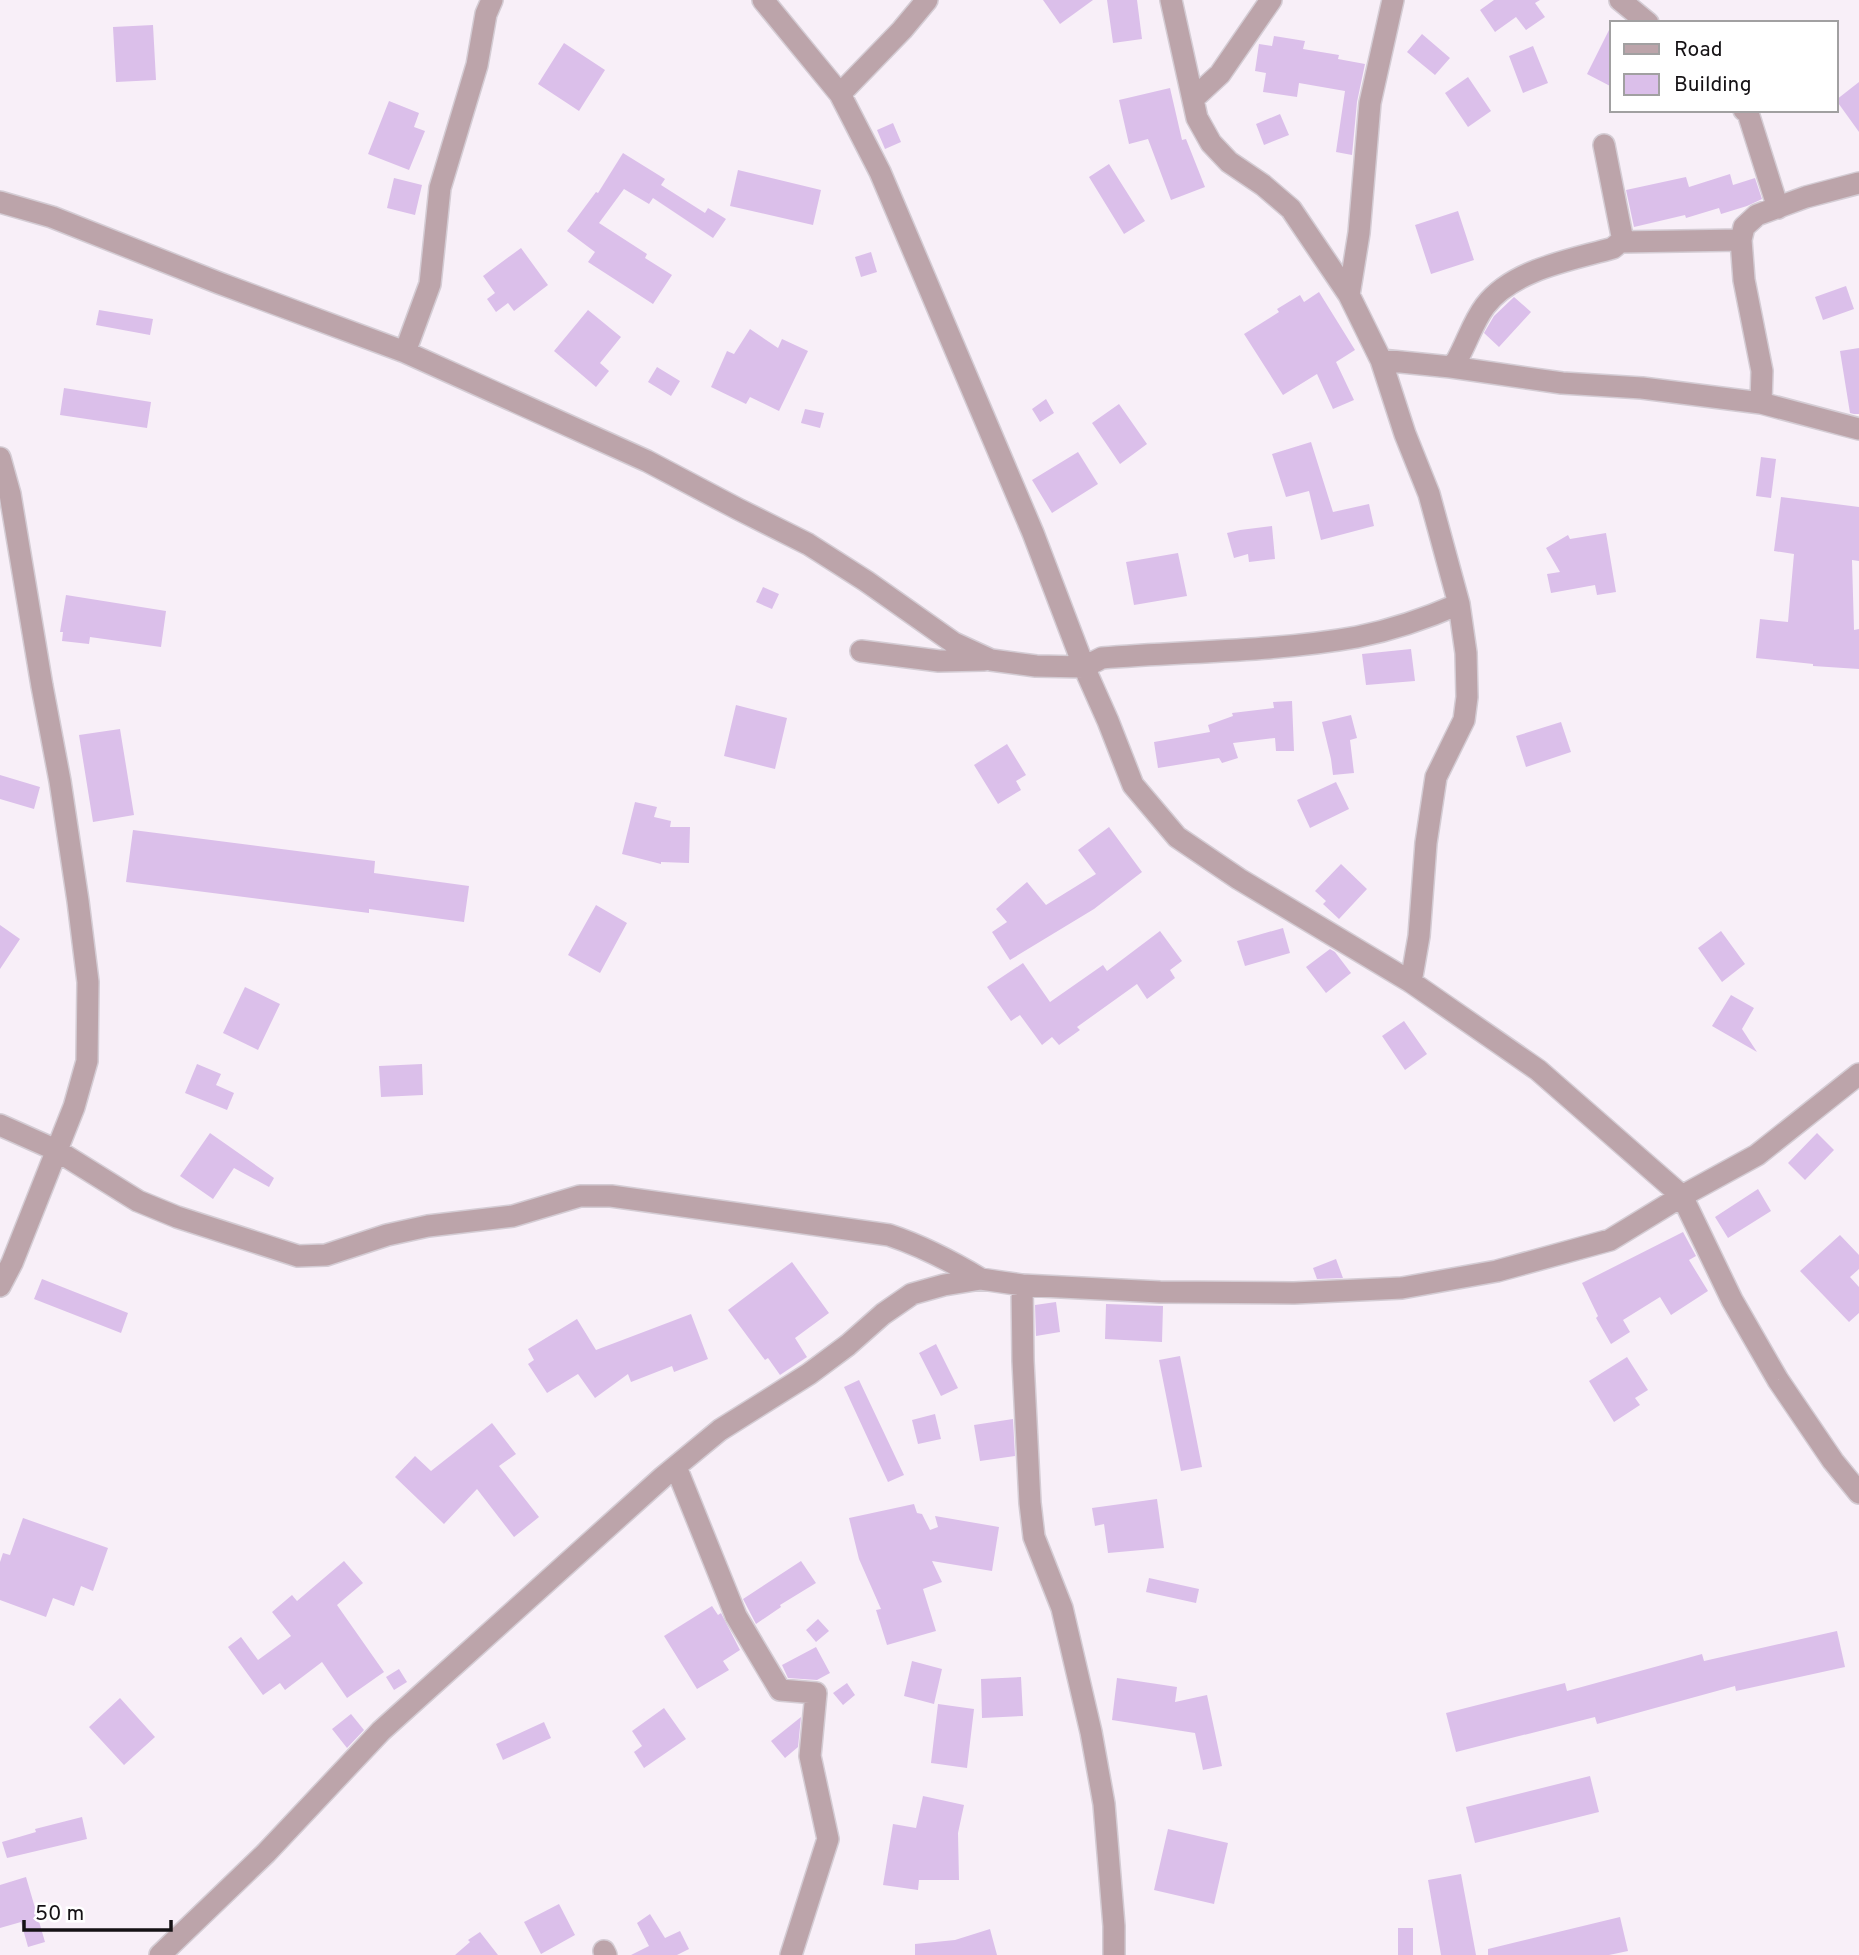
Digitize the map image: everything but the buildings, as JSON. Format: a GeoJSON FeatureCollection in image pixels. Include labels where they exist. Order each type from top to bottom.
{"type":"FeatureCollection","features":[{"type":"Feature","properties":{"kind":"street"},"geometry":{"type":"LineString","coordinates":[[405,352],[430,284],[440,188],[477,65],[481,36],[492,0]]}},
{"type":"Feature","properties":{"kind":"street"},"geometry":{"type":"LineString","coordinates":[[762,0],[841,94],[880,172],[1027,520],[1133,785],[1177,837],[1239,878],[1411,982],[1538,1070],[1682,1196],[1732,1300],[1778,1380],[1833,1461],[1859,1493]]}},
{"type":"Feature","properties":{"kind":"street"},"geometry":{"type":"LineString","coordinates":[[841,94],[927,0]]}},
{"type":"Feature","properties":{"kind":"street"},"geometry":{"type":"LineString","coordinates":[[1171,0],[1198,118],[1211,143],[1229,162],[1263,185],[1291,209],[1349,295],[1381,360],[1405,434],[1429,494],[1459,604],[1466,653],[1465,720],[1436,777],[1426,843],[1419,936],[1411,982]]}},
{"type":"Feature","properties":{"kind":"street"},"geometry":{"type":"LineString","coordinates":[[1193,99],[1220,74],[1271,0]]}},
{"type":"Feature","properties":{"kind":"street"},"geometry":{"type":"LineString","coordinates":[[1349,295],[1359,233],[1370,103],[1393,0]]}},
{"type":"Feature","properties":{"kind":"street"},"geometry":{"type":"LineString","coordinates":[[1620,0],[1646,21]]}},
{"type":"Feature","properties":{"kind":"street"},"geometry":{"type":"LineString","coordinates":[[1747,112],[1778,208]]}},
{"type":"Feature","properties":{"kind":"street"},"geometry":{"type":"LineString","coordinates":[[1451,367],[1458,359],[1485,305],[1505,286],[1525,275],[1613,248],[1620,242],[1622,236],[1604,145]]}},
{"type":"Feature","properties":{"kind":"street"},"geometry":{"type":"LineString","coordinates":[[1761,403],[1762,372],[1744,280],[1741,240],[1744,227],[1757,215],[1806,197],[1859,183]]}},
{"type":"Feature","properties":{"kind":"street"},"geometry":{"type":"LineString","coordinates":[[0,202],[52,217],[405,352],[648,461],[808,544],[954,643],[991,660]]}},
{"type":"Feature","properties":{"kind":"street"},"geometry":{"type":"LineString","coordinates":[[1620,242],[1741,240]]}},
{"type":"Feature","properties":{"kind":"street"},"geometry":{"type":"LineString","coordinates":[[1381,360],[1562,383],[1642,388],[1761,403],[1859,429]]}},
{"type":"Feature","properties":{"kind":"street"},"geometry":{"type":"LineString","coordinates":[[0,458],[10,494],[60,780],[88,982],[87,1061],[74,1107],[12,1263],[0,1286]]}},
{"type":"Feature","properties":{"kind":"street"},"geometry":{"type":"LineString","coordinates":[[860,651],[939,661],[991,660],[1035,666],[1084,667],[1102,658],[1268,648],[1359,636],[1429,617],[1459,604]]}},
{"type":"Feature","properties":{"kind":"street"},"geometry":{"type":"LineString","coordinates":[[159,1955],[266,1853],[381,1731],[676,1467],[720,1430],[809,1374],[912,1294],[981,1279],[1022,1286],[1160,1293],[1294,1293],[1402,1288],[1497,1271],[1610,1240],[1757,1155],[1859,1074]]}},
{"type":"Feature","properties":{"kind":"street"},"geometry":{"type":"LineString","coordinates":[[0,1125],[56,1150],[138,1201],[177,1217],[298,1256],[326,1255],[387,1235],[428,1226],[513,1216],[580,1196],[611,1196],[889,1235],[951,1260],[981,1279]]}},
{"type":"Feature","properties":{"kind":"street"},"geometry":{"type":"LineString","coordinates":[[1022,1286],[1023,1361],[1034,1537],[1062,1608],[1095,1756],[1104,1804],[1114,1955]]}},
{"type":"Feature","properties":{"kind":"street"},"geometry":{"type":"LineString","coordinates":[[676,1467],[736,1616],[780,1690],[816,1693],[810,1756],[828,1839],[791,1955]]}}]}
